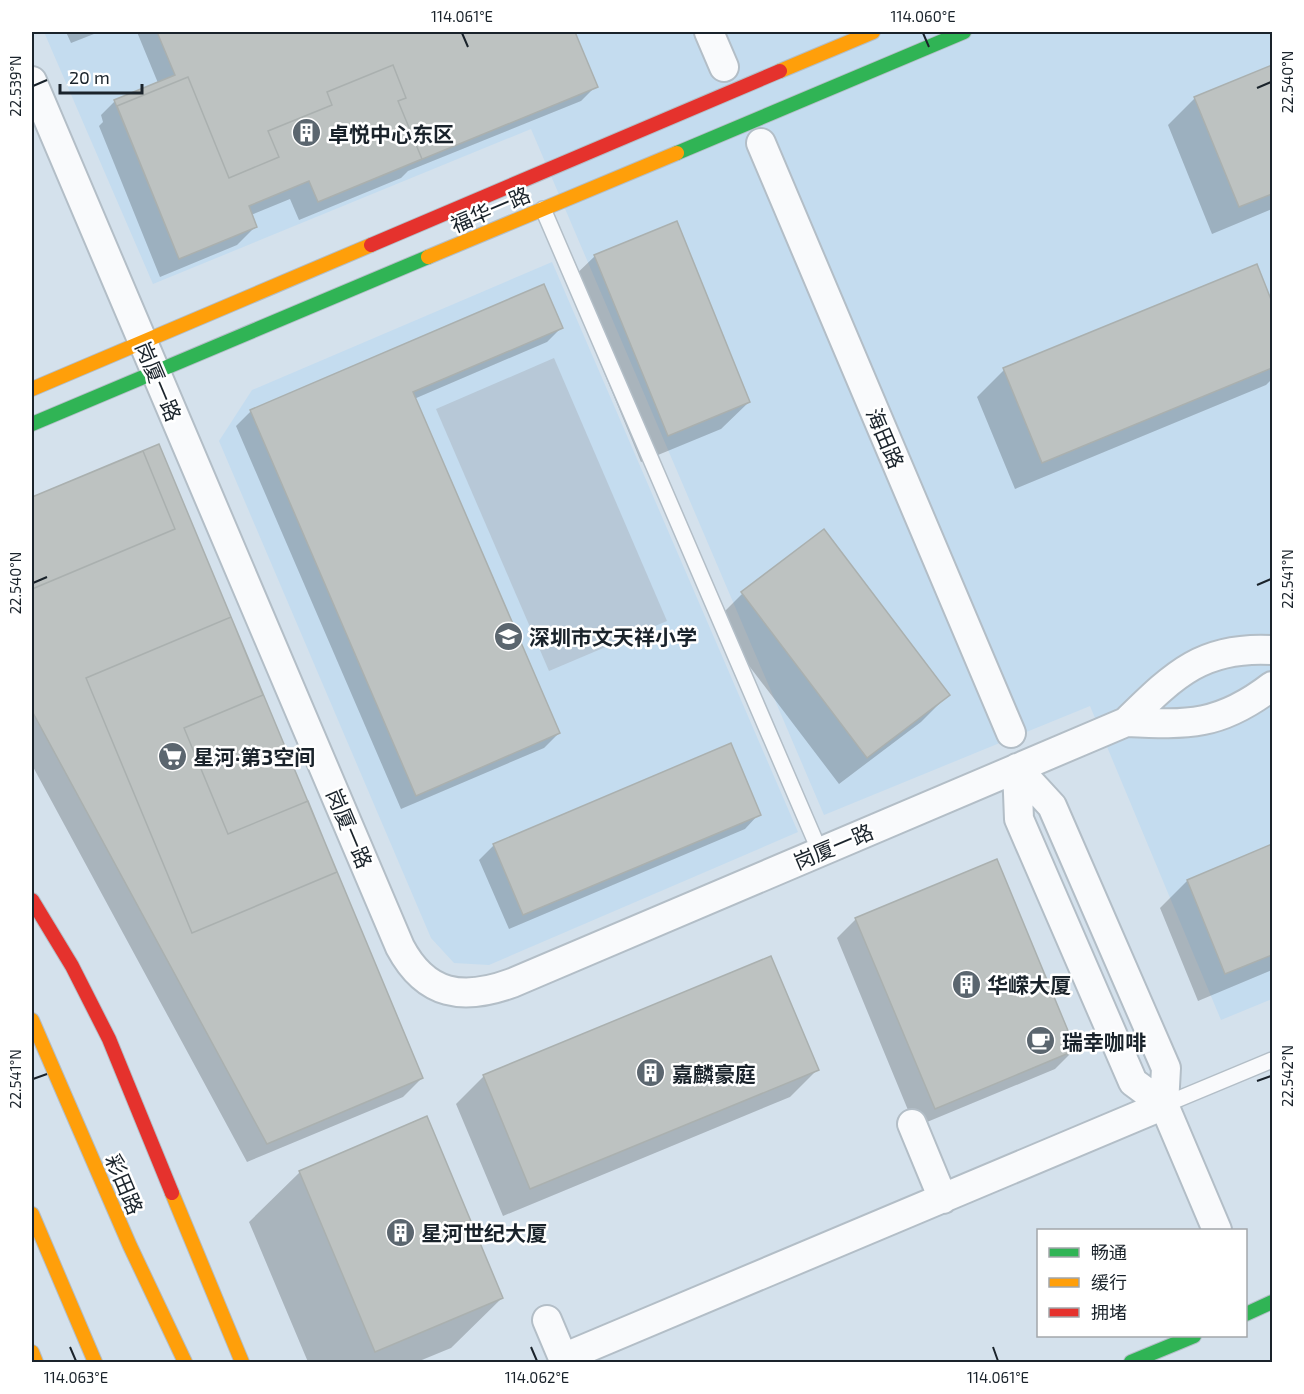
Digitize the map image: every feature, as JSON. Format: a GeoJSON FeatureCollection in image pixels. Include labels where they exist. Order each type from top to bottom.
{"type":"FeatureCollection","features":[{"type":"Feature","properties":{"kind":"street"},"geometry":{"type":"LineString","coordinates":[[709,32],[724,67]]}},
{"type":"Feature","properties":{"kind":"street","name":"福华一路"},"geometry":{"type":"LineString","coordinates":[[32,389],[873,32]]}},
{"type":"Feature","properties":{"kind":"street","name":"福华一路"},"geometry":{"type":"LineString","coordinates":[[32,424],[964,32]]}},
{"type":"Feature","properties":{"kind":"street","name":"岗厦一路"},"geometry":{"type":"LineString","coordinates":[[32,81],[400,947],[415,972],[421,977],[442,988],[463,994],[486,993],[1126,722]]}},
{"type":"Feature","properties":{"kind":"street","name":"海田路"},"geometry":{"type":"LineString","coordinates":[[761,143],[1011,733]]}},
{"type":"Feature","properties":{"kind":"street"},"geometry":{"type":"LineString","coordinates":[[1126,722],[1191,665],[1223,652],[1247,649],[1272,650]]}},
{"type":"Feature","properties":{"kind":"street"},"geometry":{"type":"LineString","coordinates":[[1126,722],[1192,723],[1219,718],[1250,704],[1272,686]]}},
{"type":"Feature","properties":{"kind":"street"},"geometry":{"type":"LineString","coordinates":[[1017,768],[1019,819],[1132,1082],[1164,1105],[1217,1229]]}},
{"type":"Feature","properties":{"kind":"street"},"geometry":{"type":"LineString","coordinates":[[32,900],[72,966],[109,1039],[242,1362]]}},
{"type":"Feature","properties":{"kind":"street","name":"彩田路"},"geometry":{"type":"LineString","coordinates":[[32,1020],[129,1246],[185,1362]]}},
{"type":"Feature","properties":{"kind":"street"},"geometry":{"type":"LineString","coordinates":[[547,1320],[563,1358],[1164,1105]]}},
{"type":"Feature","properties":{"kind":"street"},"geometry":{"type":"LineString","coordinates":[[912,1125],[943,1199]]}},
{"type":"Feature","properties":{"kind":"street"},"geometry":{"type":"LineString","coordinates":[[32,1215],[95,1362]]}},
{"type":"Feature","properties":{"kind":"street"},"geometry":{"type":"LineString","coordinates":[[1131,1362],[1189,1337]]}},
{"type":"Feature","properties":{"kind":"street"},"geometry":{"type":"LineString","coordinates":[[32,1352],[36,1362]]}},
{"type":"Feature","properties":{"kind":"lane"},"geometry":{"type":"LineString","coordinates":[[543,209],[820,852]]}},
{"type":"Feature","properties":{"kind":"lane"},"geometry":{"type":"LineString","coordinates":[[1164,1105],[1272,1060]]}},
{"type":"Feature","properties":{"kind":"shaded area"},"geometry":{"type":"Polygon","coordinates":[[[44,32],[1272,32],[1272,999],[1221,1020],[1090,706],[824,815],[531,129],[153,284],[44,32]]]}},
{"type":"Feature","properties":{"kind":"shaded area","name":"深圳市文天祥小学"},"geometry":{"type":"Polygon","coordinates":[[[552,262],[798,832],[489,965],[454,963],[431,938],[219,441],[252,390],[552,262]]]}},
{"type":"Feature","properties":{"kind":"shaded area"},"geometry":{"type":"Polygon","coordinates":[[[554,358],[667,621],[549,671],[436,409],[554,358]]]}},
{"type":"Feature","properties":{"kind":"building","name":"卓悦中心东区"},"geometry":{"type":"Polygon","coordinates":[[[157,32],[575,32],[598,87],[318,202],[309,181],[249,206],[257,227],[179,259],[114,100],[175,75],[157,32]]]}},
{"type":"Feature","properties":{"kind":"building"},"geometry":{"type":"Polygon","coordinates":[[[393,65],[406,98],[398,101],[422,159],[318,202],[309,181],[249,206],[257,227],[179,259],[117,106],[188,77],[229,178],[279,157],[268,131],[332,105],[327,92],[393,65]]]}},
{"type":"Feature","properties":{"kind":"building"},"geometry":{"type":"Polygon","coordinates":[[[1272,65],[1272,194],[1239,207],[1194,97],[1272,65]]]}},
{"type":"Feature","properties":{"kind":"building"},"geometry":{"type":"Polygon","coordinates":[[[677,221],[750,402],[668,436],[594,255],[677,221]]]}},
{"type":"Feature","properties":{"kind":"building"},"geometry":{"type":"Polygon","coordinates":[[[1257,264],[1272,302],[1272,368],[1042,463],[1003,368],[1257,264]]]}},
{"type":"Feature","properties":{"kind":"building"},"geometry":{"type":"Polygon","coordinates":[[[544,284],[563,328],[413,392],[560,733],[416,796],[250,410],[544,284]]]}},
{"type":"Feature","properties":{"kind":"building","name":"星河·第3空间"},"geometry":{"type":"Polygon","coordinates":[[[159,444],[423,1078],[267,1144],[32,711],[32,497],[159,444]]]}},
{"type":"Feature","properties":{"kind":"building"},"geometry":{"type":"Polygon","coordinates":[[[143,451],[175,529],[32,589],[32,497],[143,451]]]}},
{"type":"Feature","properties":{"kind":"building"},"geometry":{"type":"Polygon","coordinates":[[[824,529],[950,695],[867,758],[741,592],[824,529]]]}},
{"type":"Feature","properties":{"kind":"building"},"geometry":{"type":"Polygon","coordinates":[[[231,617],[263,695],[184,728],[228,834],[308,801],[337,872],[192,933],[86,678],[231,617]]]}},
{"type":"Feature","properties":{"kind":"building"},"geometry":{"type":"Polygon","coordinates":[[[731,743],[761,815],[523,915],[493,844],[731,743]]]}},
{"type":"Feature","properties":{"kind":"building"},"geometry":{"type":"Polygon","coordinates":[[[1272,844],[1272,955],[1225,974],[1187,880],[1272,844]]]}},
{"type":"Feature","properties":{"kind":"building","name":"华嵘大厦"},"geometry":{"type":"Polygon","coordinates":[[[997,859],[1076,1050],[935,1109],[855,918],[997,859]]]}},
{"type":"Feature","properties":{"kind":"building","name":"嘉麟豪庭"},"geometry":{"type":"Polygon","coordinates":[[[771,956],[819,1070],[530,1189],[483,1075],[771,956]]]}},
{"type":"Feature","properties":{"kind":"building","name":"星河世纪大厦"},"geometry":{"type":"Polygon","coordinates":[[[427,1116],[503,1298],[375,1352],[299,1171],[427,1116]]]}},
{"type":"Feature","properties":{"kind":"traffic: fast"},"geometry":{"type":"LineString","coordinates":[[677,153],[964,32]]}},
{"type":"Feature","properties":{"kind":"traffic: fast"},"geometry":{"type":"LineString","coordinates":[[32,424],[428,257]]}},
{"type":"Feature","properties":{"kind":"traffic: fast"},"geometry":{"type":"LineString","coordinates":[[1247,1314],[1272,1302]]}},
{"type":"Feature","properties":{"kind":"traffic: fast"},"geometry":{"type":"LineString","coordinates":[[1131,1362],[1192,1337]]}},
{"type":"Feature","properties":{"kind":"traffic: slow"},"geometry":{"type":"LineString","coordinates":[[780,71],[873,32]]}},
{"type":"Feature","properties":{"kind":"traffic: slow"},"geometry":{"type":"LineString","coordinates":[[428,257],[677,153]]}},
{"type":"Feature","properties":{"kind":"traffic: slow"},"geometry":{"type":"LineString","coordinates":[[32,389],[371,245]]}},
{"type":"Feature","properties":{"kind":"traffic: slow"},"geometry":{"type":"LineString","coordinates":[[32,1020],[130,1246],[185,1362]]}},
{"type":"Feature","properties":{"kind":"traffic: slow"},"geometry":{"type":"LineString","coordinates":[[172,1193],[242,1362]]}},
{"type":"Feature","properties":{"kind":"traffic: slow"},"geometry":{"type":"LineString","coordinates":[[32,1214],[95,1362]]}},
{"type":"Feature","properties":{"kind":"traffic: slow"},"geometry":{"type":"LineString","coordinates":[[32,1352],[36,1362]]}},
{"type":"Feature","properties":{"kind":"traffic: jam"},"geometry":{"type":"LineString","coordinates":[[371,245],[780,71]]}},
{"type":"Feature","properties":{"kind":"traffic: jam"},"geometry":{"type":"LineString","coordinates":[[32,900],[72,966],[109,1039],[172,1193]]}},
{"type":"Feature","properties":{"kind":"place","name":"卓悦中心东区"},"geometry":{"type":"Point","coordinates":[307,133]}},
{"type":"Feature","properties":{"kind":"place","name":"深圳市文天祥小学"},"geometry":{"type":"Point","coordinates":[508,636]}},
{"type":"Feature","properties":{"kind":"place","name":"星河·第3空间"},"geometry":{"type":"Point","coordinates":[172,756]}},
{"type":"Feature","properties":{"kind":"place","name":"华嵘大厦"},"geometry":{"type":"Point","coordinates":[966,984]}},
{"type":"Feature","properties":{"kind":"place","name":"瑞幸咖啡"},"geometry":{"type":"Point","coordinates":[1041,1041]}},
{"type":"Feature","properties":{"kind":"place","name":"嘉麟豪庭"},"geometry":{"type":"Point","coordinates":[651,1073]}},
{"type":"Feature","properties":{"kind":"place","name":"星河世纪大厦"},"geometry":{"type":"Point","coordinates":[400,1232]}}]}
